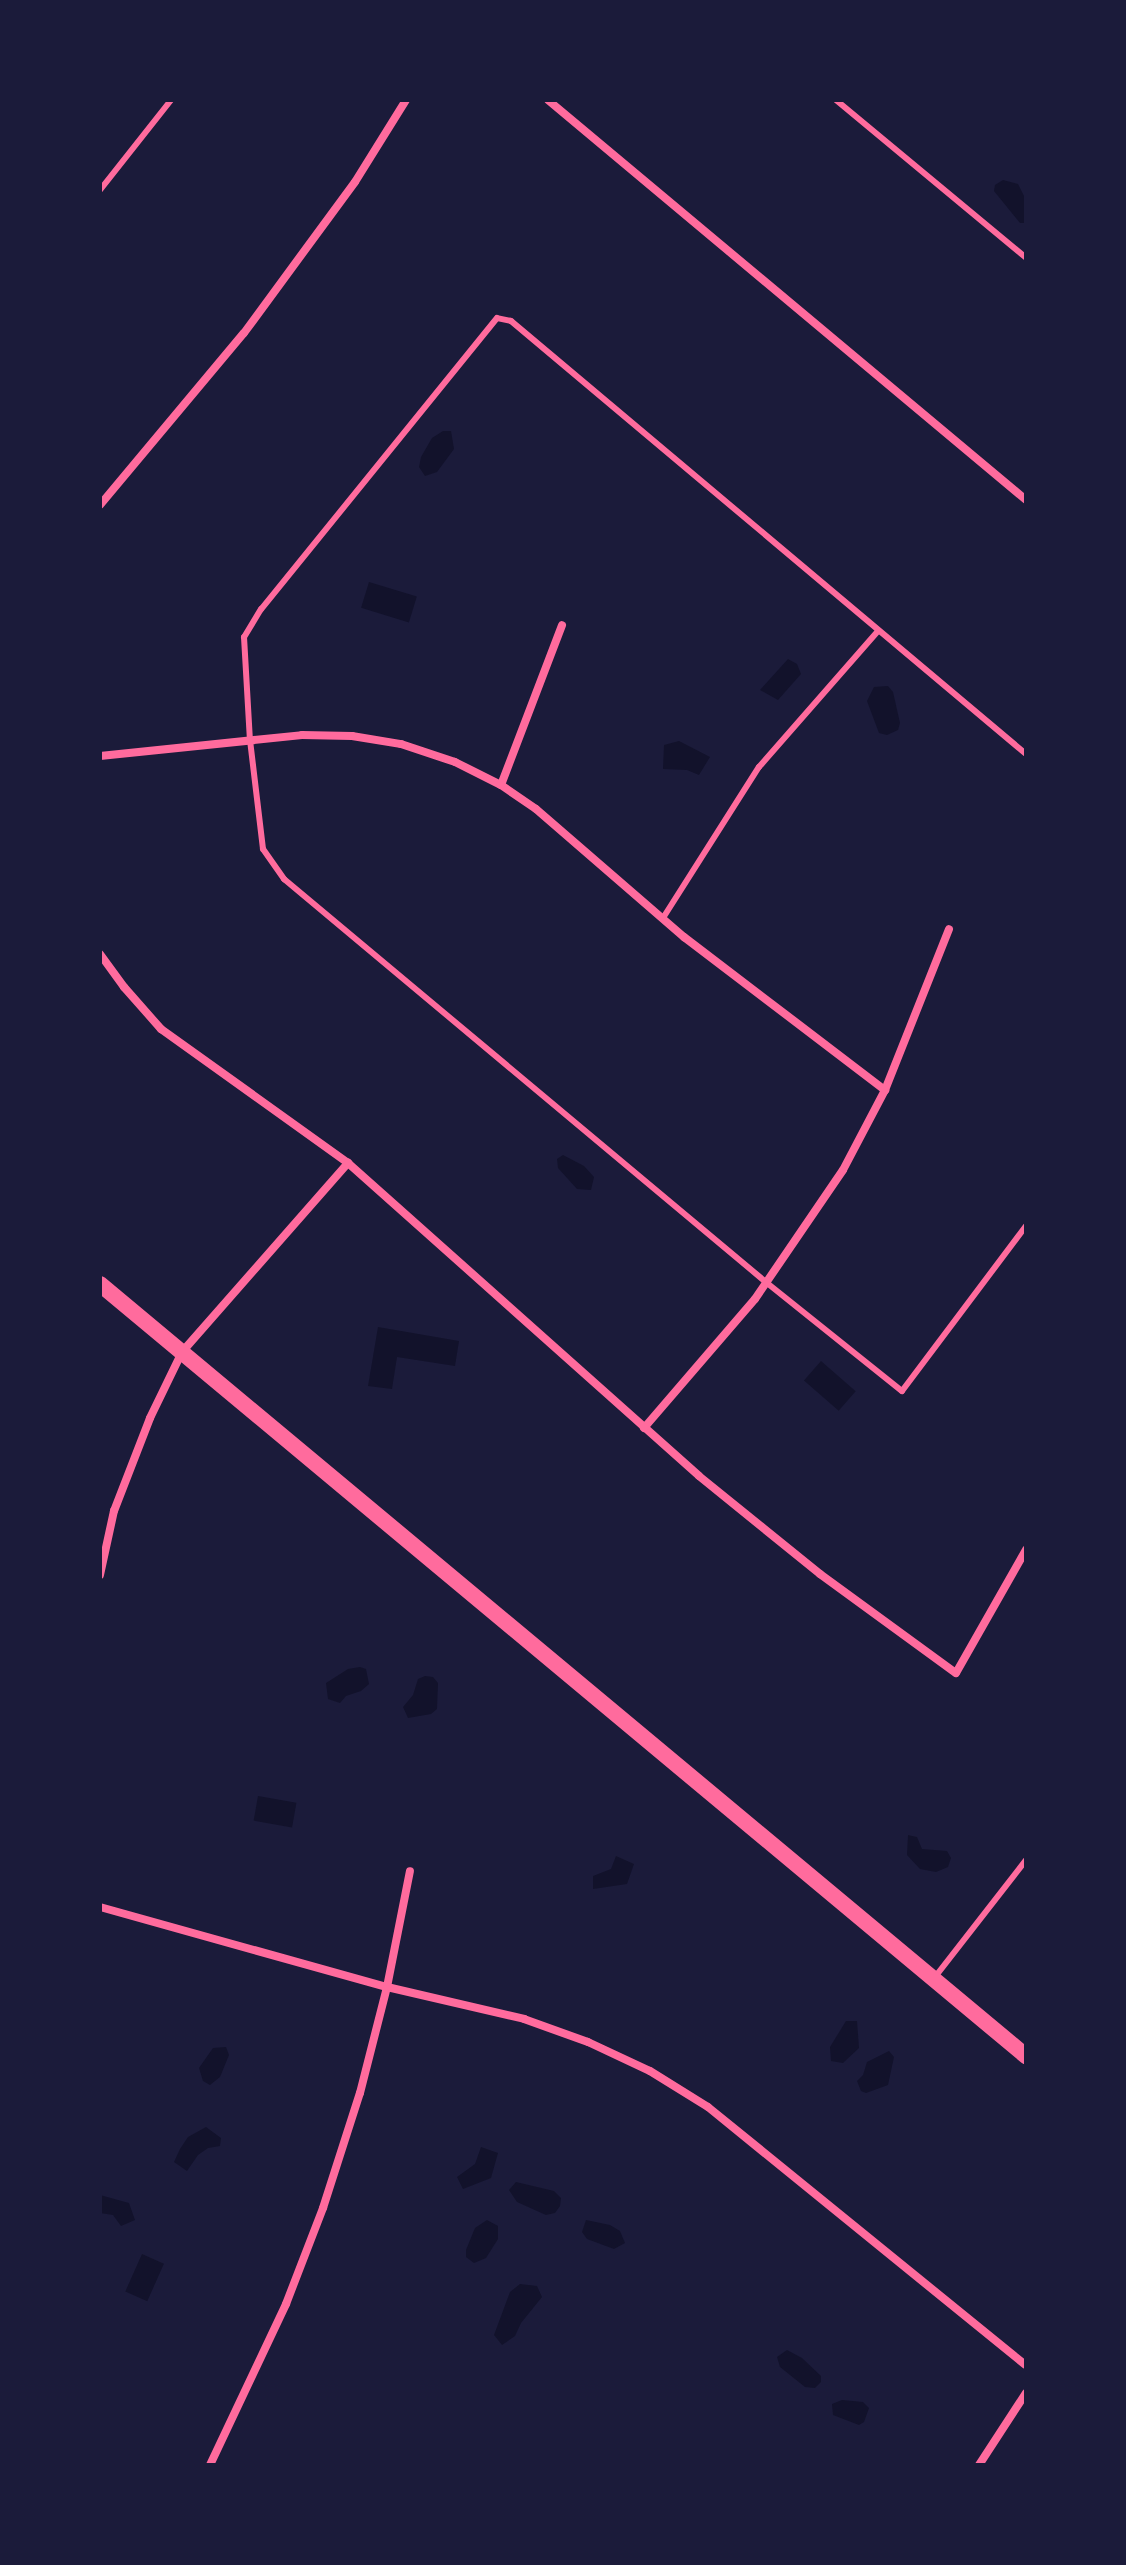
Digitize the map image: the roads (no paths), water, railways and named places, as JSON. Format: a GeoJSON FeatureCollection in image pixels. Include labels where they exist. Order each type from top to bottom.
{"type":"FeatureCollection","features":[{"type":"Feature","properties":{"kind":"main road"},"geometry":{"type":"LineString","coordinates":[[100,1284],[1026,2056]]}},
{"type":"Feature","properties":{"kind":"street"},"geometry":{"type":"LineString","coordinates":[[100,505],[244,333],[355,182],[406,100]]}},
{"type":"Feature","properties":{"kind":"street"},"geometry":{"type":"LineString","coordinates":[[548,100],[1026,500]]}},
{"type":"Feature","properties":{"kind":"street"},"geometry":{"type":"LineString","coordinates":[[501,785],[562,625]]}},
{"type":"Feature","properties":{"kind":"street"},"geometry":{"type":"LineString","coordinates":[[100,756],[302,735],[352,736],[389,742],[455,762],[501,785],[536,809],[663,918],[885,1090]]}},
{"type":"Feature","properties":{"kind":"street"},"geometry":{"type":"LineString","coordinates":[[644,1428],[767,1283],[843,1170],[885,1090],[949,929]]}},
{"type":"Feature","properties":{"kind":"street"},"geometry":{"type":"LineString","coordinates":[[100,954],[161,1029],[348,1163],[461,1260],[644,1428],[820,1574],[956,1673],[1026,1550]]}},
{"type":"Feature","properties":{"kind":"street"},"geometry":{"type":"LineString","coordinates":[[100,1575],[114,1511],[150,1418],[182,1352],[348,1163]]}},
{"type":"Feature","properties":{"kind":"street"},"geometry":{"type":"LineString","coordinates":[[210,2465],[286,2304],[323,2208],[360,2093],[387,1987],[410,1871]]}},
{"type":"Feature","properties":{"kind":"street"},"geometry":{"type":"LineString","coordinates":[[100,1907],[387,1987],[524,2019],[588,2042],[650,2071],[708,2107],[1026,2365]]}},
{"type":"Feature","properties":{"kind":"street"},"geometry":{"type":"LineString","coordinates":[[979,2465],[1026,2393]]}},
{"type":"Feature","properties":{"kind":"lane"},"geometry":{"type":"LineString","coordinates":[[100,190],[171,100]]}},
{"type":"Feature","properties":{"kind":"lane"},"geometry":{"type":"LineString","coordinates":[[836,100],[1026,258]]}},
{"type":"Feature","properties":{"kind":"lane"},"geometry":{"type":"LineString","coordinates":[[1026,754],[511,321],[497,318],[261,609],[244,637],[250,740],[263,849],[284,879],[767,1283],[902,1391],[1026,1226]]}},
{"type":"Feature","properties":{"kind":"lane"},"geometry":{"type":"LineString","coordinates":[[663,918],[759,767],[878,631]]}},
{"type":"Feature","properties":{"kind":"lane"},"geometry":{"type":"LineString","coordinates":[[934,1979],[1026,1860]]}}]}
